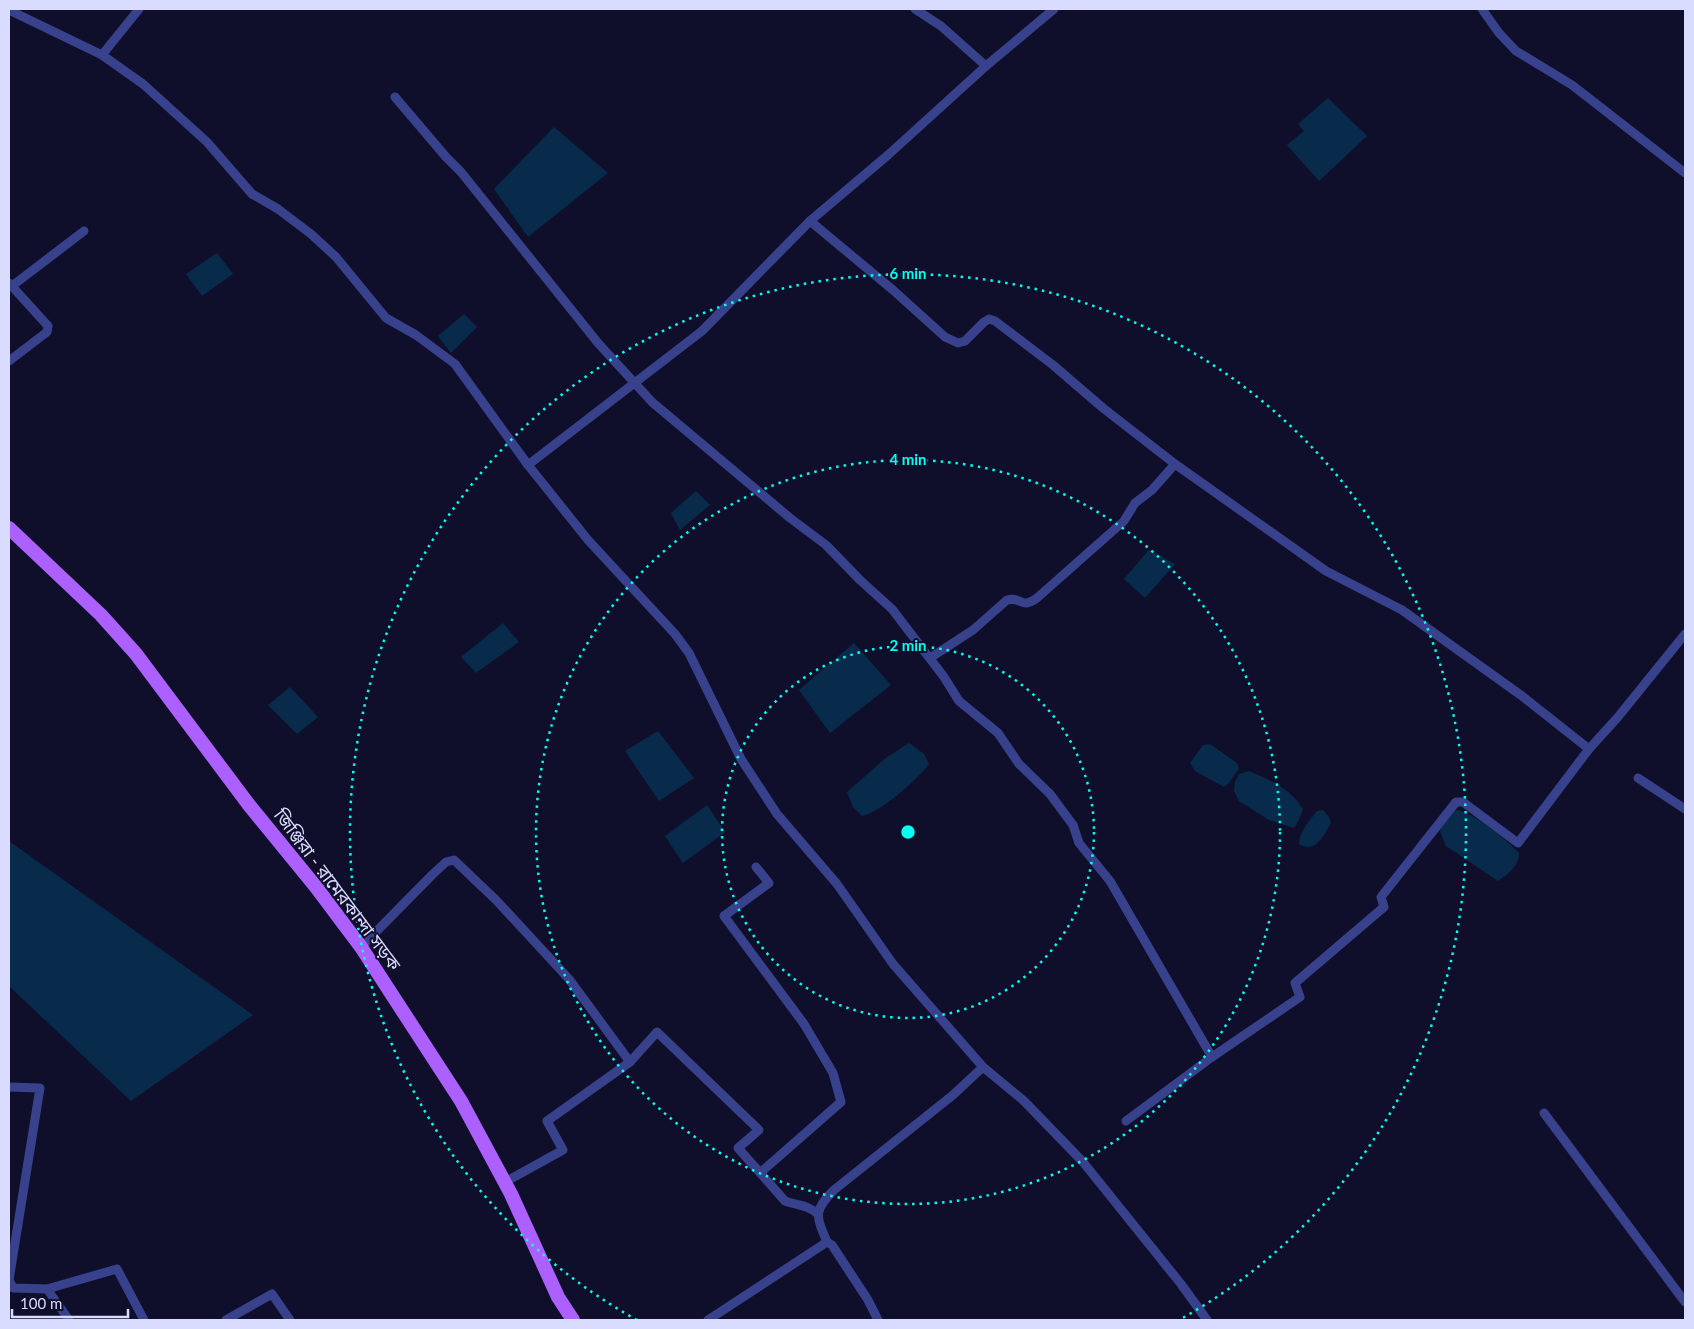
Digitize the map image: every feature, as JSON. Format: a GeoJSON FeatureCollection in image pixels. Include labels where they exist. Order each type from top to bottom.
{"type":"FeatureCollection","features":[{"type":"Feature","properties":{"kind":"main road","name":"জিঞ্জিরা - রামেরকান্দা সড়ক"},"geometry":{"type":"LineString","coordinates":[[9,528],[101,615],[136,654],[248,805],[316,887],[361,947],[461,1100],[505,1182],[558,1297],[573,1320]]}},
{"type":"Feature","properties":{"kind":"street"},"geometry":{"type":"LineString","coordinates":[[102,55],[138,9]]}},
{"type":"Feature","properties":{"kind":"street"},"geometry":{"type":"LineString","coordinates":[[915,9],[941,26],[986,66]]}},
{"type":"Feature","properties":{"kind":"street"},"geometry":{"type":"LineString","coordinates":[[528,465],[702,331],[810,221],[888,155],[986,66],[1054,9]]}},
{"type":"Feature","properties":{"kind":"street"},"geometry":{"type":"LineString","coordinates":[[1482,9],[1499,33],[1516,51],[1572,85],[1685,172]]}},
{"type":"Feature","properties":{"kind":"street"},"geometry":{"type":"LineString","coordinates":[[9,10],[102,55],[143,84],[207,142],[252,194],[278,209],[336,257],[386,318],[416,335],[455,364],[528,465],[588,540],[675,634],[689,653],[740,759],[777,814],[837,884],[893,964],[983,1068],[1024,1101],[1083,1162],[1181,1284],[1207,1320]]}},
{"type":"Feature","properties":{"kind":"street"},"geometry":{"type":"LineString","coordinates":[[395,97],[461,172],[598,343],[652,402],[790,518],[826,545],[892,609],[930,658],[959,701],[998,733],[1018,764],[1050,794],[1073,825],[1079,842],[1110,881],[1212,1057]]}},
{"type":"Feature","properties":{"kind":"street"},"geometry":{"type":"LineString","coordinates":[[810,221],[893,290],[945,337],[958,343],[965,341],[984,322],[989,319],[995,321],[1175,464],[1326,572],[1402,610],[1522,696],[1589,750]]}},
{"type":"Feature","properties":{"kind":"street"},"geometry":{"type":"LineString","coordinates":[[9,361],[47,332],[48,329],[48,326],[10,284],[84,231]]}},
{"type":"Feature","properties":{"kind":"street"},"geometry":{"type":"LineString","coordinates":[[930,658],[974,630],[1007,600],[1014,599],[1029,604],[1037,598],[1124,521],[1135,503],[1152,490],[1175,464]]}},
{"type":"Feature","properties":{"kind":"street"},"geometry":{"type":"LineString","coordinates":[[1126,1121],[1212,1057],[1300,997],[1295,983],[1384,907],[1381,897],[1456,802],[1463,802],[1518,843],[1589,750],[1685,634]]}},
{"type":"Feature","properties":{"kind":"street"},"geometry":{"type":"LineString","coordinates":[[1638,778],[1685,809]]}},
{"type":"Feature","properties":{"kind":"street"},"geometry":{"type":"LineString","coordinates":[[361,947],[433,874],[446,862],[454,860],[496,900],[569,979],[630,1062]]}},
{"type":"Feature","properties":{"kind":"street"},"geometry":{"type":"LineString","coordinates":[[756,867],[769,883],[724,916],[804,1024],[833,1074],[841,1102],[761,1172]]}},
{"type":"Feature","properties":{"kind":"street"},"geometry":{"type":"LineString","coordinates":[[505,1182],[563,1150],[547,1121],[630,1062],[657,1032],[759,1130],[738,1148],[785,1201],[794,1205],[805,1205],[818,1214],[827,1242],[832,1245],[868,1300],[878,1320]]}},
{"type":"Feature","properties":{"kind":"street"},"geometry":{"type":"LineString","coordinates":[[818,1214],[821,1203],[834,1190],[953,1095],[983,1068]]}},
{"type":"Feature","properties":{"kind":"street"},"geometry":{"type":"LineString","coordinates":[[9,1087],[40,1088],[9,1280],[13,1288],[47,1289],[117,1269],[144,1320]]}},
{"type":"Feature","properties":{"kind":"street"},"geometry":{"type":"LineString","coordinates":[[1544,1113],[1685,1302]]}},
{"type":"Feature","properties":{"kind":"street"},"geometry":{"type":"LineString","coordinates":[[708,1320],[827,1242]]}},
{"type":"Feature","properties":{"kind":"street"},"geometry":{"type":"LineString","coordinates":[[47,1289],[69,1320]]}},
{"type":"Feature","properties":{"kind":"street"},"geometry":{"type":"LineString","coordinates":[[226,1320],[272,1294],[290,1320]]}},
{"type":"Feature","properties":{"kind":"water"},"geometry":{"type":"Polygon","coordinates":[[[1328,98],[1367,136],[1319,181],[1287,145],[1304,131],[1298,124],[1328,98]]]}},
{"type":"Feature","properties":{"kind":"water"},"geometry":{"type":"Polygon","coordinates":[[[554,127],[608,173],[528,237],[494,189],[554,127]]]}},
{"type":"Feature","properties":{"kind":"water"},"geometry":{"type":"Polygon","coordinates":[[[217,253],[233,274],[202,296],[186,274],[217,253]]]}},
{"type":"Feature","properties":{"kind":"water"},"geometry":{"type":"Polygon","coordinates":[[[464,314],[477,327],[451,353],[438,336],[464,314]]]}},
{"type":"Feature","properties":{"kind":"water"},"geometry":{"type":"Polygon","coordinates":[[[696,491],[710,505],[680,530],[671,513],[696,491]]]}},
{"type":"Feature","properties":{"kind":"water"},"geometry":{"type":"Polygon","coordinates":[[[1149,550],[1175,564],[1145,598],[1124,579],[1149,550]]]}},
{"type":"Feature","properties":{"kind":"water"},"geometry":{"type":"Polygon","coordinates":[[[503,623],[519,642],[476,673],[461,657],[503,623]]]}},
{"type":"Feature","properties":{"kind":"water"},"geometry":{"type":"Polygon","coordinates":[[[854,643],[891,685],[830,733],[799,690],[854,643]]]}},
{"type":"Feature","properties":{"kind":"water"},"geometry":{"type":"Polygon","coordinates":[[[290,687],[318,717],[297,734],[268,705],[290,687]]]}},
{"type":"Feature","properties":{"kind":"water"},"geometry":{"type":"Polygon","coordinates":[[[658,731],[694,778],[659,801],[625,751],[658,731]]]}},
{"type":"Feature","properties":{"kind":"water"},"geometry":{"type":"Polygon","coordinates":[[[909,743],[924,754],[929,764],[916,779],[889,802],[862,816],[853,807],[847,792],[886,758],[909,743]]]}},
{"type":"Feature","properties":{"kind":"water"},"geometry":{"type":"Polygon","coordinates":[[[1210,744],[1237,763],[1239,769],[1224,787],[1195,771],[1190,763],[1203,745],[1210,744]]]}},
{"type":"Feature","properties":{"kind":"water"},"geometry":{"type":"Polygon","coordinates":[[[1249,771],[1279,786],[1298,802],[1303,809],[1294,828],[1269,820],[1239,801],[1234,791],[1235,782],[1239,774],[1249,771]]]}},
{"type":"Feature","properties":{"kind":"water"},"geometry":{"type":"Polygon","coordinates":[[[707,805],[725,832],[683,863],[665,836],[707,805]]]}},
{"type":"Feature","properties":{"kind":"water"},"geometry":{"type":"Polygon","coordinates":[[[1323,810],[1331,823],[1322,838],[1310,847],[1299,844],[1301,835],[1308,822],[1317,811],[1323,810]]]}},
{"type":"Feature","properties":{"kind":"water"},"geometry":{"type":"Polygon","coordinates":[[[1456,810],[1481,821],[1519,853],[1515,866],[1498,881],[1446,846],[1440,831],[1442,825],[1456,810]]]}},
{"type":"Feature","properties":{"kind":"water"},"geometry":{"type":"Polygon","coordinates":[[[9,841],[253,1015],[131,1101],[9,986],[9,841]]]}}]}
